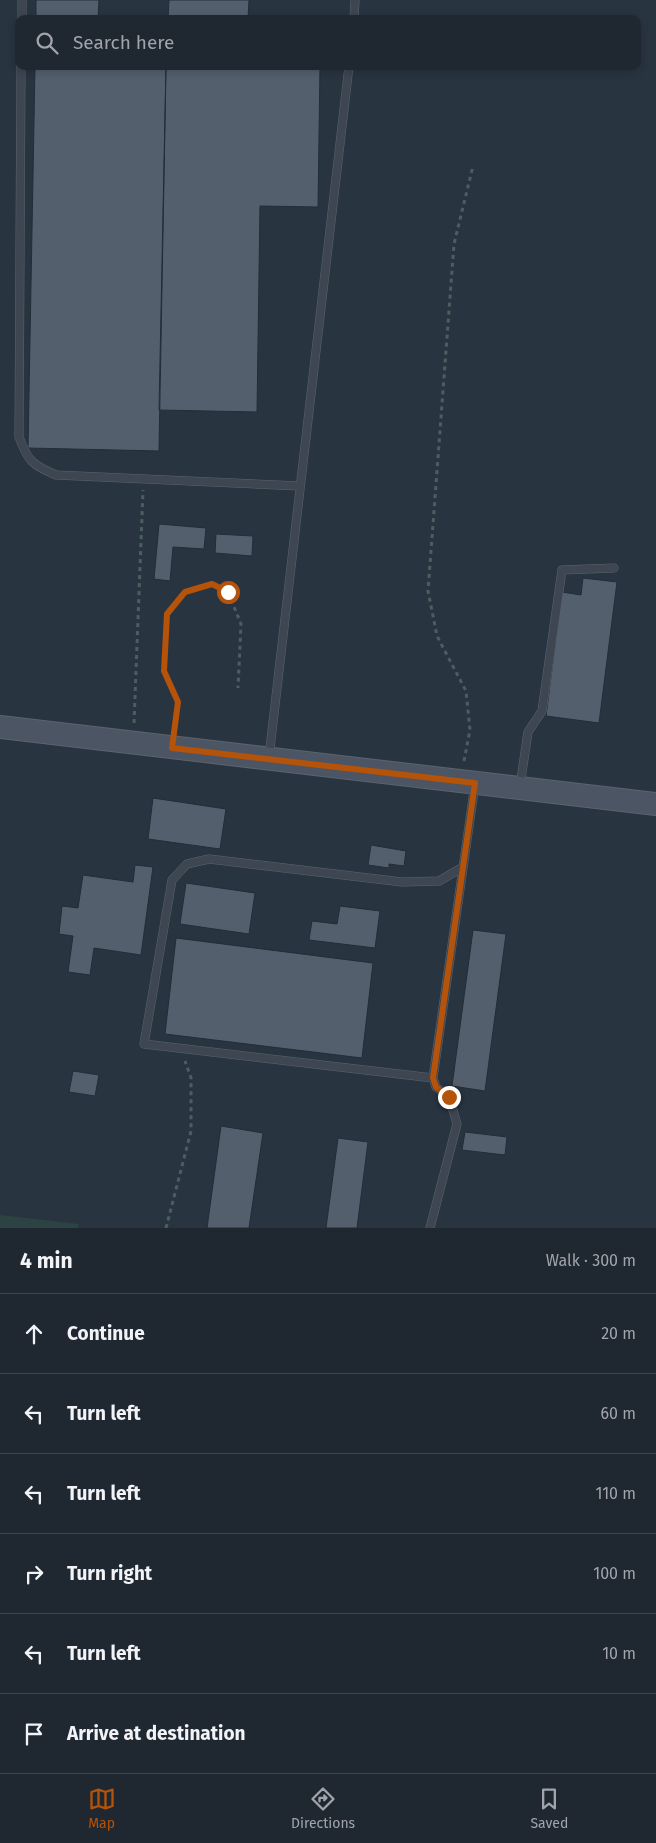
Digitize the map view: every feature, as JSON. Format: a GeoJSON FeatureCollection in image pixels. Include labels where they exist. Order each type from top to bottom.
{"type":"FeatureCollection","features":[{"type":"Feature","properties":{"kind":"main road"},"geometry":{"type":"LineString","coordinates":[[0,727],[656,804]]}},
{"type":"Feature","properties":{"kind":"lane"},"geometry":{"type":"LineString","coordinates":[[22,0],[22,15]]}},
{"type":"Feature","properties":{"kind":"lane"},"geometry":{"type":"LineString","coordinates":[[354,15],[355,0]]}},
{"type":"Feature","properties":{"kind":"lane"},"geometry":{"type":"LineString","coordinates":[[21,70],[19,437],[26,456],[38,468],[56,475],[300,486]]}},
{"type":"Feature","properties":{"kind":"lane"},"geometry":{"type":"LineString","coordinates":[[269,759],[349,70]]}},
{"type":"Feature","properties":{"kind":"lane"},"geometry":{"type":"LineString","coordinates":[[520,788],[528,732],[542,712],[562,570],[614,568]]}},
{"type":"Feature","properties":{"kind":"lane"},"geometry":{"type":"LineString","coordinates":[[430,1228],[457,1124],[449,1097],[436,1087],[433,1078],[463,867],[468,782]]}},
{"type":"Feature","properties":{"kind":"lane"},"geometry":{"type":"LineString","coordinates":[[433,1078],[144,1044],[172,880],[187,864],[209,858],[402,882],[439,882],[463,867]]}},
{"type":"Feature","properties":{"kind":"path"},"geometry":{"type":"LineString","coordinates":[[468,782],[470,730],[466,691],[437,636],[428,591],[454,244],[473,166]]}},
{"type":"Feature","properties":{"kind":"path"},"geometry":{"type":"LineString","coordinates":[[132,743],[144,479]]}},
{"type":"Feature","properties":{"kind":"path"},"geometry":{"type":"LineString","coordinates":[[172,748],[178,702],[164,671],[167,614],[185,592],[212,584],[228,592],[241,624],[238,688]]}},
{"type":"Feature","properties":{"kind":"path"},"geometry":{"type":"LineString","coordinates":[[166,1228],[192,1131],[191,1078],[182,1048]]}},
{"type":"Feature","properties":{"kind":"green space"},"geometry":{"type":"Polygon","coordinates":[[[0,1215],[79,1224],[78,1228],[0,1228],[0,1215]]]}},
{"type":"Feature","properties":{"kind":"building"},"geometry":{"type":"Polygon","coordinates":[[[36,0],[99,0],[98,15],[36,15],[36,0]]]}},
{"type":"Feature","properties":{"kind":"building"},"geometry":{"type":"Polygon","coordinates":[[[169,0],[249,0],[248,15],[168,15],[169,0]]]}},
{"type":"Feature","properties":{"kind":"building"},"geometry":{"type":"Polygon","coordinates":[[[35,70],[166,70],[159,451],[28,448],[35,70]]]}},
{"type":"Feature","properties":{"kind":"building"},"geometry":{"type":"Polygon","coordinates":[[[166,70],[320,70],[318,207],[260,206],[257,412],[159,410],[166,70]]]}},
{"type":"Feature","properties":{"kind":"building"},"geometry":{"type":"Polygon","coordinates":[[[159,524],[206,528],[204,549],[173,547],[170,581],[154,579],[159,524]]]}},
{"type":"Feature","properties":{"kind":"building"},"geometry":{"type":"Polygon","coordinates":[[[216,534],[253,536],[252,556],[215,553],[216,534]]]}},
{"type":"Feature","properties":{"kind":"building"},"geometry":{"type":"Polygon","coordinates":[[[583,578],[617,582],[599,723],[546,716],[562,592],[581,595],[583,578]]]}},
{"type":"Feature","properties":{"kind":"building"},"geometry":{"type":"Polygon","coordinates":[[[153,798],[226,809],[220,849],[148,839],[153,798]]]}},
{"type":"Feature","properties":{"kind":"building"},"geometry":{"type":"Polygon","coordinates":[[[371,845],[406,851],[404,866],[389,864],[389,868],[368,865],[371,845]]]}},
{"type":"Feature","properties":{"kind":"building"},"geometry":{"type":"Polygon","coordinates":[[[135,865],[153,867],[141,955],[94,948],[90,975],[68,972],[73,936],[59,934],[62,906],[78,908],[83,875],[133,882],[135,865]]]}},
{"type":"Feature","properties":{"kind":"building"},"geometry":{"type":"Polygon","coordinates":[[[186,883],[255,893],[249,934],[180,924],[186,883]]]}},
{"type":"Feature","properties":{"kind":"building"},"geometry":{"type":"Polygon","coordinates":[[[340,906],[380,911],[375,948],[309,940],[312,921],[337,924],[340,906]]]}},
{"type":"Feature","properties":{"kind":"building"},"geometry":{"type":"Polygon","coordinates":[[[473,930],[506,934],[485,1091],[452,1086],[473,930]]]}},
{"type":"Feature","properties":{"kind":"building"},"geometry":{"type":"Polygon","coordinates":[[[176,938],[373,963],[362,1058],[165,1034],[176,938]]]}},
{"type":"Feature","properties":{"kind":"building"},"geometry":{"type":"Polygon","coordinates":[[[73,1071],[99,1075],[95,1096],[69,1092],[73,1071]]]}},
{"type":"Feature","properties":{"kind":"building"},"geometry":{"type":"Polygon","coordinates":[[[221,1126],[263,1133],[249,1228],[207,1228],[221,1126]]]}},
{"type":"Feature","properties":{"kind":"building"},"geometry":{"type":"Polygon","coordinates":[[[465,1132],[507,1137],[505,1155],[462,1150],[465,1132]]]}},
{"type":"Feature","properties":{"kind":"building"},"geometry":{"type":"Polygon","coordinates":[[[338,1138],[368,1142],[357,1228],[326,1228],[338,1138]]]}},
{"type":"Feature","properties":{"kind":"route"},"geometry":{"type":"LineString","coordinates":[[228,592],[212,584],[185,592],[167,614],[164,671],[178,702],[172,748],[475,783],[433,1078],[436,1087],[449,1097]]}}]}
